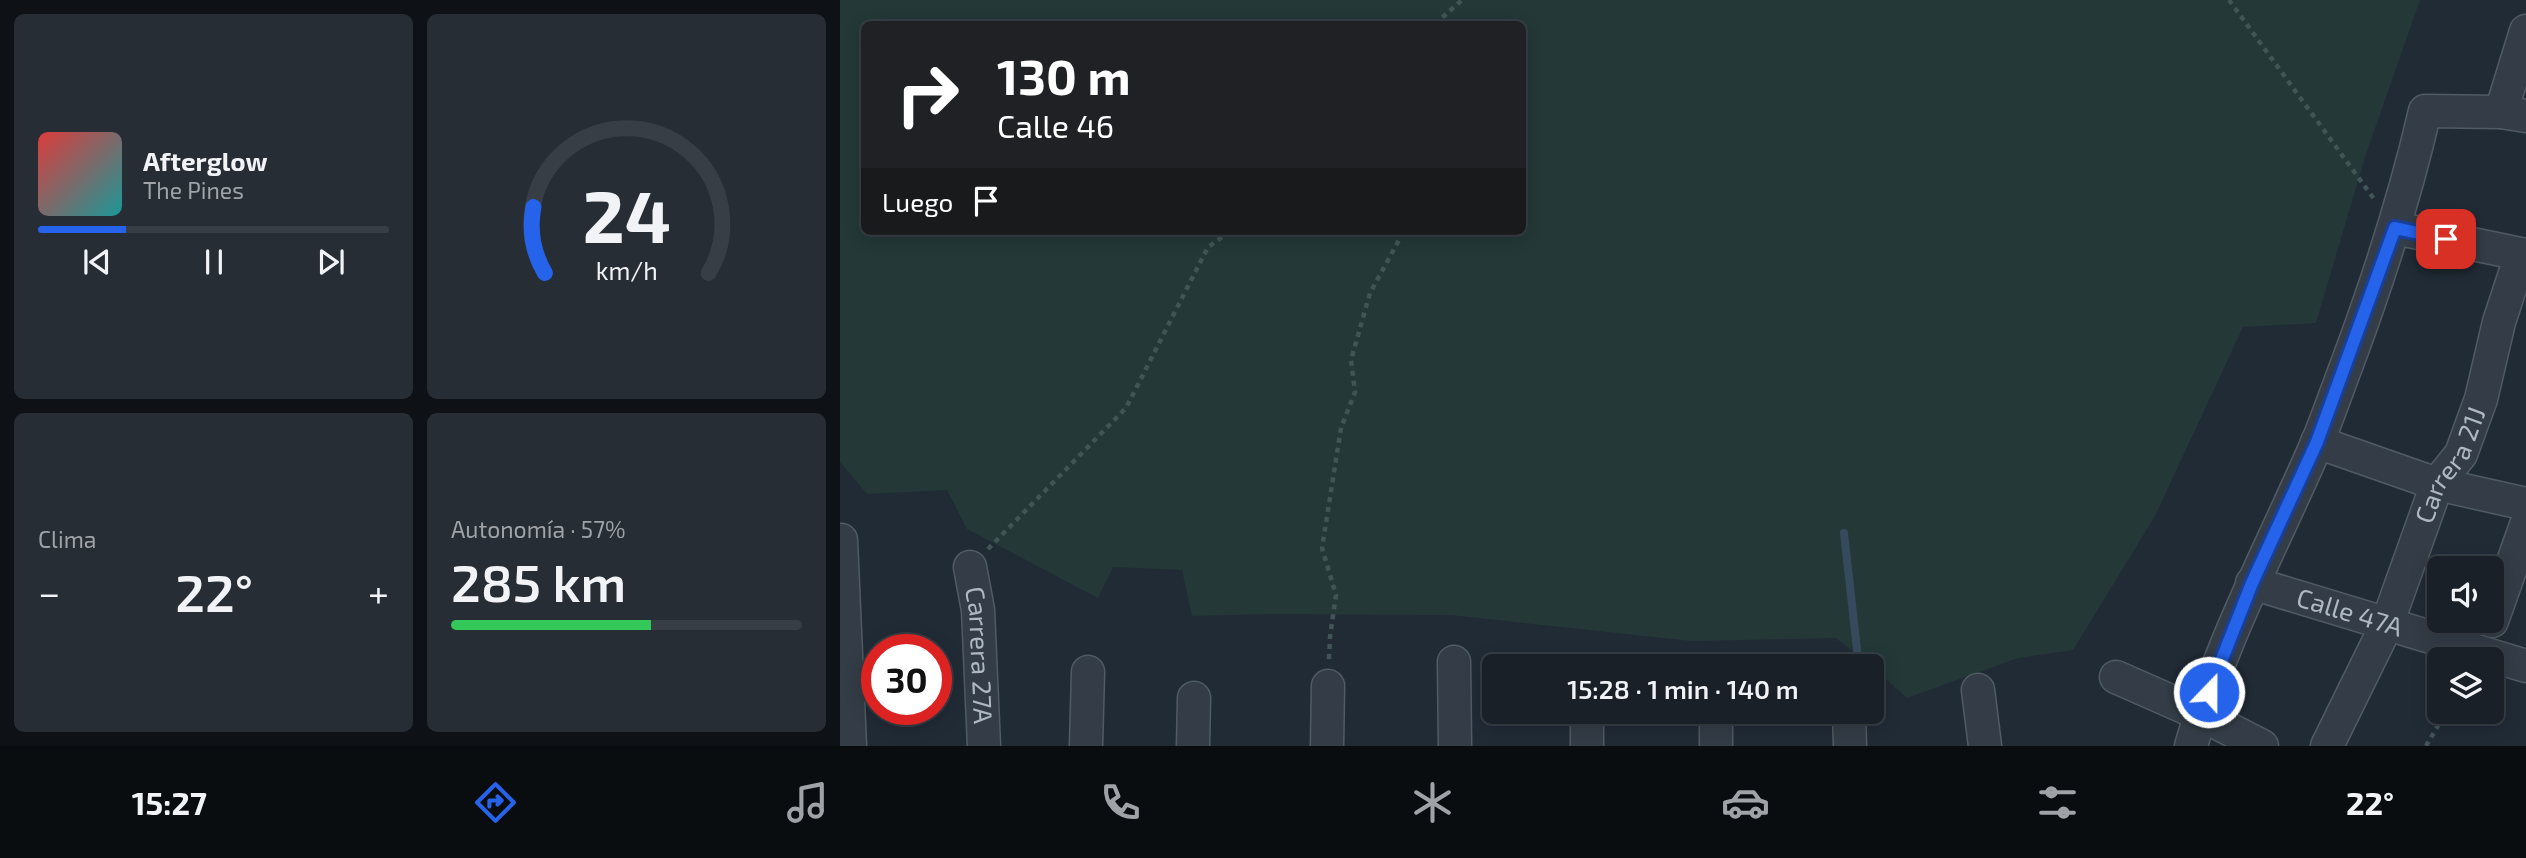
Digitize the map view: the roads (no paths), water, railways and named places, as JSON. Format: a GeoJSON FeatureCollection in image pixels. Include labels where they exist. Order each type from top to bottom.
{"type":"FeatureCollection","features":[{"type":"Feature","properties":{"kind":"street"},"geometry":{"type":"LineString","coordinates":[[2191,746],[2200,714],[2252,583],[2317,442],[2395,228],[2425,111],[2514,114],[2526,31]]}},
{"type":"Feature","properties":{"kind":"street"},"geometry":{"type":"LineString","coordinates":[[2395,228],[2524,255]]}},
{"type":"Feature","properties":{"kind":"street","name":"Carrera 21J"},"geometry":{"type":"LineString","coordinates":[[2326,746],[2387,624],[2437,484],[2461,454],[2481,400],[2499,322],[2524,255]]}},
{"type":"Feature","properties":{"kind":"street"},"geometry":{"type":"LineString","coordinates":[[2317,442],[2437,484],[2526,504]]}},
{"type":"Feature","properties":{"kind":"street"},"geometry":{"type":"LineString","coordinates":[[2504,587],[2526,525]]}},
{"type":"Feature","properties":{"kind":"street"},"geometry":{"type":"LineString","coordinates":[[841,540],[850,746]]}},
{"type":"Feature","properties":{"kind":"street","name":"Carrera 27A"},"geometry":{"type":"LineString","coordinates":[[970,567],[978,610],[984,746]]}},
{"type":"Feature","properties":{"kind":"street","name":"Calle 47A"},"geometry":{"type":"LineString","coordinates":[[2252,583],[2462,647]]}},
{"type":"Feature","properties":{"kind":"street","name":"Calle 47A"},"geometry":{"type":"LineString","coordinates":[[2504,660],[2526,666]]}},
{"type":"Feature","properties":{"kind":"street"},"geometry":{"type":"LineString","coordinates":[[1454,662],[1455,746]]}},
{"type":"Feature","properties":{"kind":"street"},"geometry":{"type":"LineString","coordinates":[[1086,746],[1088,673]]}},
{"type":"Feature","properties":{"kind":"street"},"geometry":{"type":"LineString","coordinates":[[2116,677],[2200,714],[2262,746]]}},
{"type":"Feature","properties":{"kind":"street"},"geometry":{"type":"LineString","coordinates":[[1327,746],[1328,686]]}},
{"type":"Feature","properties":{"kind":"street"},"geometry":{"type":"LineString","coordinates":[[1979,690],[1985,746]]}},
{"type":"Feature","properties":{"kind":"street"},"geometry":{"type":"LineString","coordinates":[[1193,746],[1194,698]]}},
{"type":"Feature","properties":{"kind":"street"},"geometry":{"type":"LineString","coordinates":[[1587,724],[1587,746]]}},
{"type":"Feature","properties":{"kind":"street"},"geometry":{"type":"LineString","coordinates":[[1716,724],[1716,746]]}},
{"type":"Feature","properties":{"kind":"street"},"geometry":{"type":"LineString","coordinates":[[1849,724],[1850,746]]}},
{"type":"Feature","properties":{"kind":"waterway"},"geometry":{"type":"LineString","coordinates":[[1844,533],[1858,654]]}}]}
